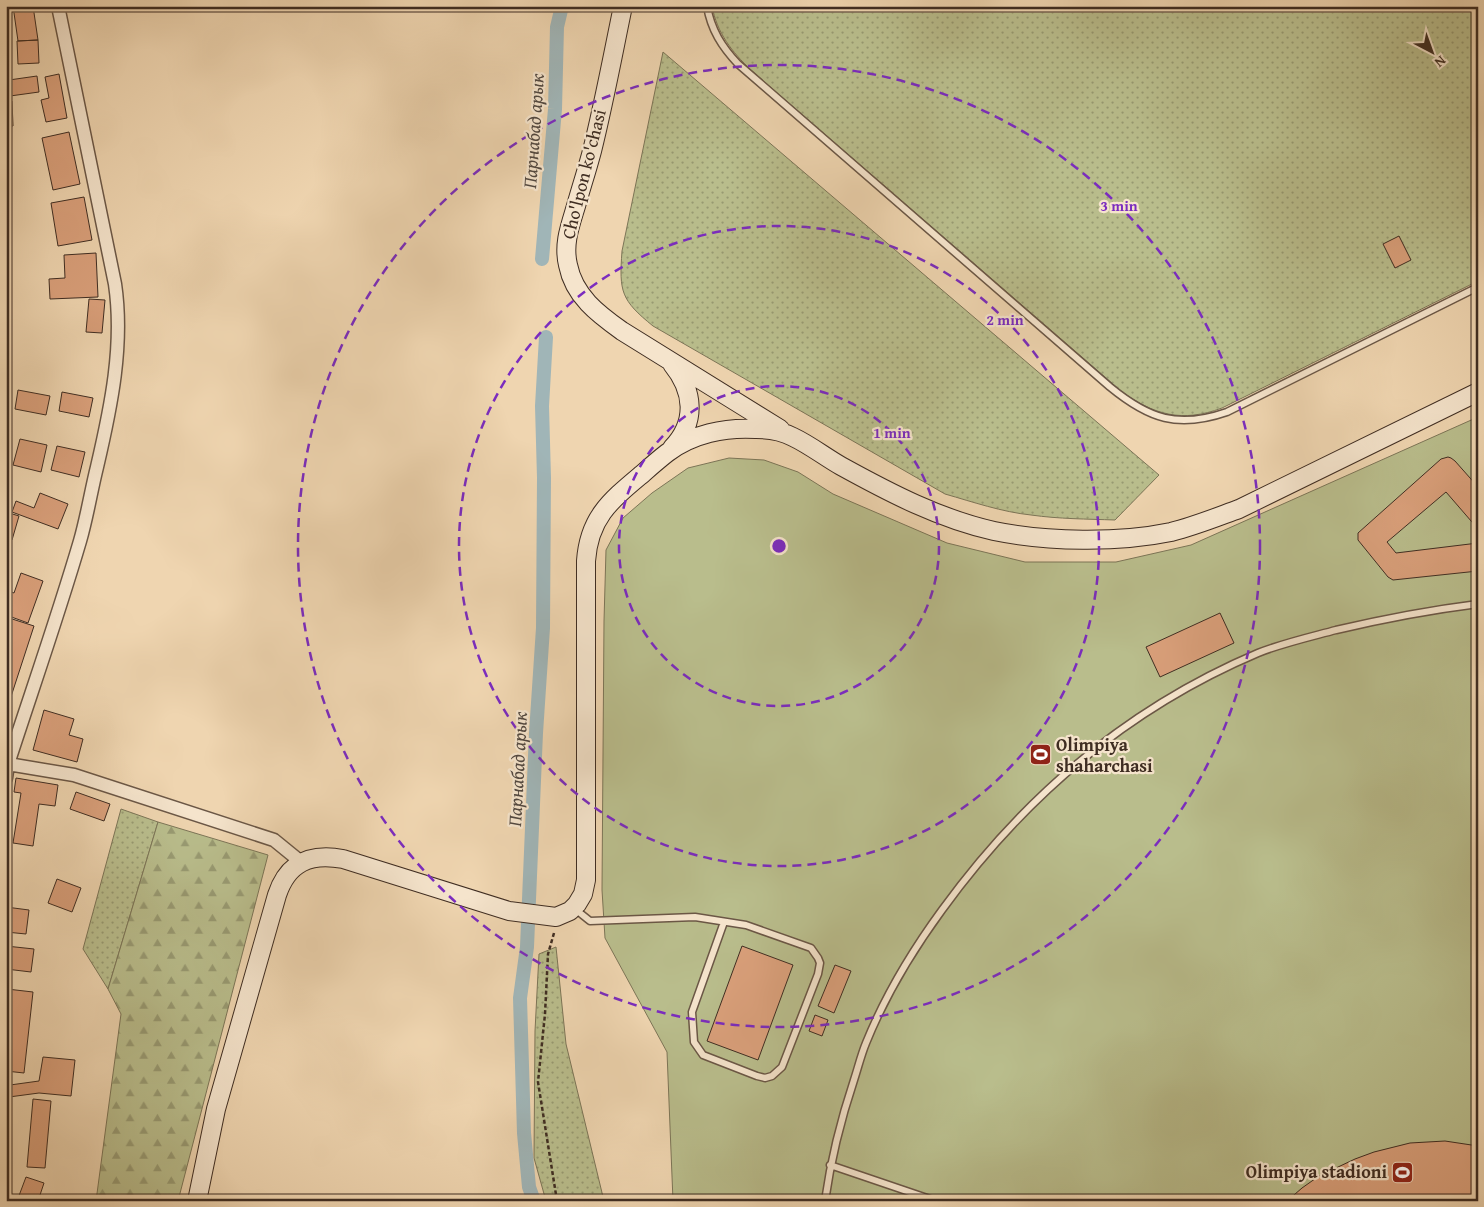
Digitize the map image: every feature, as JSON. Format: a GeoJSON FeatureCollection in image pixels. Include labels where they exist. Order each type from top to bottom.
{"type":"FeatureCollection","features":[{"type":"Feature","properties":{"kind":"main road","name":"Cho'lpon ko'chasi"},"geometry":{"type":"LineString","coordinates":[[623,6],[592,150],[567,238],[566,256],[570,275],[576,287],[600,316],[840,465],[900,497],[961,522],[994,531],[1027,536],[1070,539],[1115,538],[1171,532],[1240,509],[1478,392]]}},
{"type":"Feature","properties":{"kind":"main road"},"geometry":{"type":"LineString","coordinates":[[197,1201],[216,1109],[280,885],[285,876],[301,862],[311,858],[322,857],[343,860],[508,911],[549,916],[574,908],[580,900],[586,880],[586,561],[588,544],[598,520],[613,498],[666,454],[685,431],[689,419],[690,406],[688,392],[676,368],[667,358]]}},
{"type":"Feature","properties":{"kind":"main road"},"geometry":{"type":"LineString","coordinates":[[666,454],[696,438],[728,429],[760,429],[793,436]]}},
{"type":"Feature","properties":{"kind":"street"},"geometry":{"type":"LineString","coordinates":[[6,778],[8,764],[80,539],[103,440],[115,373],[118,335],[118,308],[115,284],[58,6]]}},
{"type":"Feature","properties":{"kind":"street"},"geometry":{"type":"LineString","coordinates":[[8,764],[74,775],[274,840],[301,862]]}},
{"type":"Feature","properties":{"kind":"lane"},"geometry":{"type":"LineString","coordinates":[[707,6],[712,29],[724,48],[738,64],[1110,388],[1128,402],[1151,414],[1189,421],[1202,420],[1227,412],[1478,287]]}},
{"type":"Feature","properties":{"kind":"lane"},"geometry":{"type":"LineString","coordinates":[[825,1201],[830,1165],[847,1103],[866,1043],[890,992],[920,940],[956,890],[996,842],[1046,791],[1099,746],[1150,709],[1201,680],[1260,652],[1313,636],[1384,619],[1478,604]]}},
{"type":"Feature","properties":{"kind":"lane"},"geometry":{"type":"LineString","coordinates":[[574,908],[590,921],[695,918],[746,925],[811,948],[820,963],[818,974],[782,1067],[768,1077],[757,1076],[703,1055],[694,1042],[692,1012],[724,922]]}},
{"type":"Feature","properties":{"kind":"lane"},"geometry":{"type":"LineString","coordinates":[[830,1165],[936,1201]]}},
{"type":"Feature","properties":{"kind":"path"},"geometry":{"type":"LineString","coordinates":[[549,916],[555,928],[548,954],[545,1014],[538,1082],[557,1201]]}},
{"type":"Feature","properties":{"kind":"green space"},"geometry":{"type":"Polygon","coordinates":[[[712,6],[1478,6],[1478,281],[1222,408],[1208,413],[1181,416],[1157,411],[1121,391],[751,70],[726,41],[714,16],[712,6]]]}},
{"type":"Feature","properties":{"kind":"green space"},"geometry":{"type":"Polygon","coordinates":[[[663,52],[1159,475],[1115,520],[1020,514],[945,494],[653,326],[642,317],[628,302],[624,294],[621,276],[622,251],[663,52]]]}},
{"type":"Feature","properties":{"kind":"green space","name":"Olimpiya shaharchasi"},"geometry":{"type":"Polygon","coordinates":[[[1478,417],[1478,1201],[673,1201],[667,1052],[605,938],[602,890],[606,550],[623,518],[652,493],[688,468],[729,458],[764,460],[798,472],[833,494],[947,543],[1025,562],[1116,562],[1191,545],[1478,417]]]}},
{"type":"Feature","properties":{"kind":"green space"},"geometry":{"type":"Polygon","coordinates":[[[121,809],[158,822],[108,989],[83,949],[121,809]]]}},
{"type":"Feature","properties":{"kind":"green space"},"geometry":{"type":"Polygon","coordinates":[[[158,822],[268,855],[178,1201],[96,1201],[121,1014],[108,989],[158,822]]]}},
{"type":"Feature","properties":{"kind":"green space"},"geometry":{"type":"Polygon","coordinates":[[[556,947],[566,1044],[604,1201],[546,1201],[534,1158],[535,1031],[539,954],[556,947]]]}},
{"type":"Feature","properties":{"kind":"building"},"geometry":{"type":"Polygon","coordinates":[[[13,6],[33,6],[38,40],[18,41],[13,6]]]}},
{"type":"Feature","properties":{"kind":"building"},"geometry":{"type":"Polygon","coordinates":[[[38,40],[39,63],[18,64],[17,41],[38,40]]]}},
{"type":"Feature","properties":{"kind":"building"},"geometry":{"type":"Polygon","coordinates":[[[59,74],[67,118],[46,122],[41,100],[49,98],[45,77],[59,74]]]}},
{"type":"Feature","properties":{"kind":"building"},"geometry":{"type":"Polygon","coordinates":[[[37,76],[39,92],[10,96],[9,80],[37,76]]]}},
{"type":"Feature","properties":{"kind":"building"},"geometry":{"type":"Polygon","coordinates":[[[6,101],[12,101],[13,126],[6,126],[6,101]]]}},
{"type":"Feature","properties":{"kind":"building"},"geometry":{"type":"Polygon","coordinates":[[[69,132],[80,184],[53,190],[42,138],[69,132]]]}},
{"type":"Feature","properties":{"kind":"building"},"geometry":{"type":"Polygon","coordinates":[[[84,197],[92,240],[58,246],[51,203],[84,197]]]}},
{"type":"Feature","properties":{"kind":"building"},"geometry":{"type":"Polygon","coordinates":[[[1399,236],[1411,260],[1395,268],[1383,244],[1399,236]]]}},
{"type":"Feature","properties":{"kind":"building"},"geometry":{"type":"Polygon","coordinates":[[[96,253],[98,297],[50,299],[49,279],[65,278],[64,255],[96,253]]]}},
{"type":"Feature","properties":{"kind":"building"},"geometry":{"type":"Polygon","coordinates":[[[89,299],[105,300],[102,333],[86,332],[89,299]]]}},
{"type":"Feature","properties":{"kind":"building"},"geometry":{"type":"Polygon","coordinates":[[[18,390],[50,396],[46,415],[15,409],[18,390]]]}},
{"type":"Feature","properties":{"kind":"building"},"geometry":{"type":"Polygon","coordinates":[[[62,392],[93,398],[89,417],[59,411],[62,392]]]}},
{"type":"Feature","properties":{"kind":"building"},"geometry":{"type":"Polygon","coordinates":[[[20,439],[47,445],[41,472],[13,465],[20,439]]]}},
{"type":"Feature","properties":{"kind":"building"},"geometry":{"type":"Polygon","coordinates":[[[57,446],[85,452],[79,477],[51,470],[57,446]]]}},
{"type":"Feature","properties":{"kind":"building"},"geometry":{"type":"Polygon","coordinates":[[[1448,457],[1455,461],[1478,487],[1478,529],[1446,492],[1387,542],[1396,553],[1478,543],[1478,571],[1393,580],[1388,577],[1358,540],[1358,533],[1441,459],[1448,457]]]}},
{"type":"Feature","properties":{"kind":"building"},"geometry":{"type":"Polygon","coordinates":[[[40,493],[68,504],[58,529],[12,512],[16,501],[34,508],[40,493]]]}},
{"type":"Feature","properties":{"kind":"building"},"geometry":{"type":"Polygon","coordinates":[[[6,512],[19,516],[12,540],[6,538],[6,512]]]}},
{"type":"Feature","properties":{"kind":"building"},"geometry":{"type":"Polygon","coordinates":[[[21,573],[43,581],[28,623],[6,615],[6,600],[9,591],[14,593],[21,573]]]}},
{"type":"Feature","properties":{"kind":"building"},"geometry":{"type":"Polygon","coordinates":[[[1220,613],[1234,643],[1160,677],[1146,647],[1220,613]]]}},
{"type":"Feature","properties":{"kind":"building"},"geometry":{"type":"Polygon","coordinates":[[[6,617],[34,626],[6,712],[6,617]]]}},
{"type":"Feature","properties":{"kind":"building"},"geometry":{"type":"Polygon","coordinates":[[[44,710],[74,719],[69,735],[83,739],[77,762],[33,750],[44,710]]]}},
{"type":"Feature","properties":{"kind":"building"},"geometry":{"type":"Polygon","coordinates":[[[16,778],[58,785],[55,806],[39,804],[33,846],[13,843],[21,793],[14,792],[16,778]]]}},
{"type":"Feature","properties":{"kind":"building"},"geometry":{"type":"Polygon","coordinates":[[[76,792],[110,804],[104,821],[70,809],[76,792]]]}},
{"type":"Feature","properties":{"kind":"building"},"geometry":{"type":"Polygon","coordinates":[[[57,879],[81,888],[72,912],[48,903],[57,879]]]}},
{"type":"Feature","properties":{"kind":"building"},"geometry":{"type":"Polygon","coordinates":[[[6,907],[29,910],[26,934],[6,932],[6,907]]]}},
{"type":"Feature","properties":{"kind":"building"},"geometry":{"type":"Polygon","coordinates":[[[6,946],[34,949],[31,972],[6,969],[6,946]]]}},
{"type":"Feature","properties":{"kind":"building"},"geometry":{"type":"Polygon","coordinates":[[[742,946],[793,965],[758,1060],[707,1041],[742,946]]]}},
{"type":"Feature","properties":{"kind":"building"},"geometry":{"type":"Polygon","coordinates":[[[835,965],[851,971],[834,1013],[818,1006],[835,965]]]}},
{"type":"Feature","properties":{"kind":"building"},"geometry":{"type":"Polygon","coordinates":[[[7,989],[33,992],[24,1073],[6,1071],[7,989]]]}},
{"type":"Feature","properties":{"kind":"building"},"geometry":{"type":"Polygon","coordinates":[[[815,1015],[828,1020],[822,1036],[809,1031],[815,1015]]]}},
{"type":"Feature","properties":{"kind":"building"},"geometry":{"type":"Polygon","coordinates":[[[43,1057],[75,1060],[71,1096],[39,1093],[9,1097],[10,1085],[39,1081],[43,1057]]]}},
{"type":"Feature","properties":{"kind":"building"},"geometry":{"type":"Polygon","coordinates":[[[33,1099],[51,1101],[45,1168],[27,1167],[33,1099]]]}},
{"type":"Feature","properties":{"kind":"building","name":"Olimpiya stadioni"},"geometry":{"type":"Polygon","coordinates":[[[1445,1141],[1478,1146],[1478,1201],[1287,1201],[1319,1176],[1355,1159],[1410,1143],[1445,1141]]]}},
{"type":"Feature","properties":{"kind":"building"},"geometry":{"type":"Polygon","coordinates":[[[26,1177],[44,1183],[38,1201],[17,1201],[26,1177]]]}},
{"type":"Feature","properties":{"kind":"waterway","name":"Парнабад арык"},"geometry":{"type":"LineString","coordinates":[[542,259],[555,109],[557,27],[562,6]]}},
{"type":"Feature","properties":{"kind":"waterway","name":"Парнабад арык"},"geometry":{"type":"LineString","coordinates":[[534,1201],[529,1187],[524,1133],[520,998],[527,947],[536,733],[543,628],[544,478],[542,406],[546,337]]}},
{"type":"Feature","properties":{"kind":"place","name":"Olimpiya shaharchasi"},"geometry":{"type":"Point","coordinates":[1040,755]}},
{"type":"Feature","properties":{"kind":"place","name":"Olimpiya stadioni"},"geometry":{"type":"Point","coordinates":[1403,1172]}}]}
